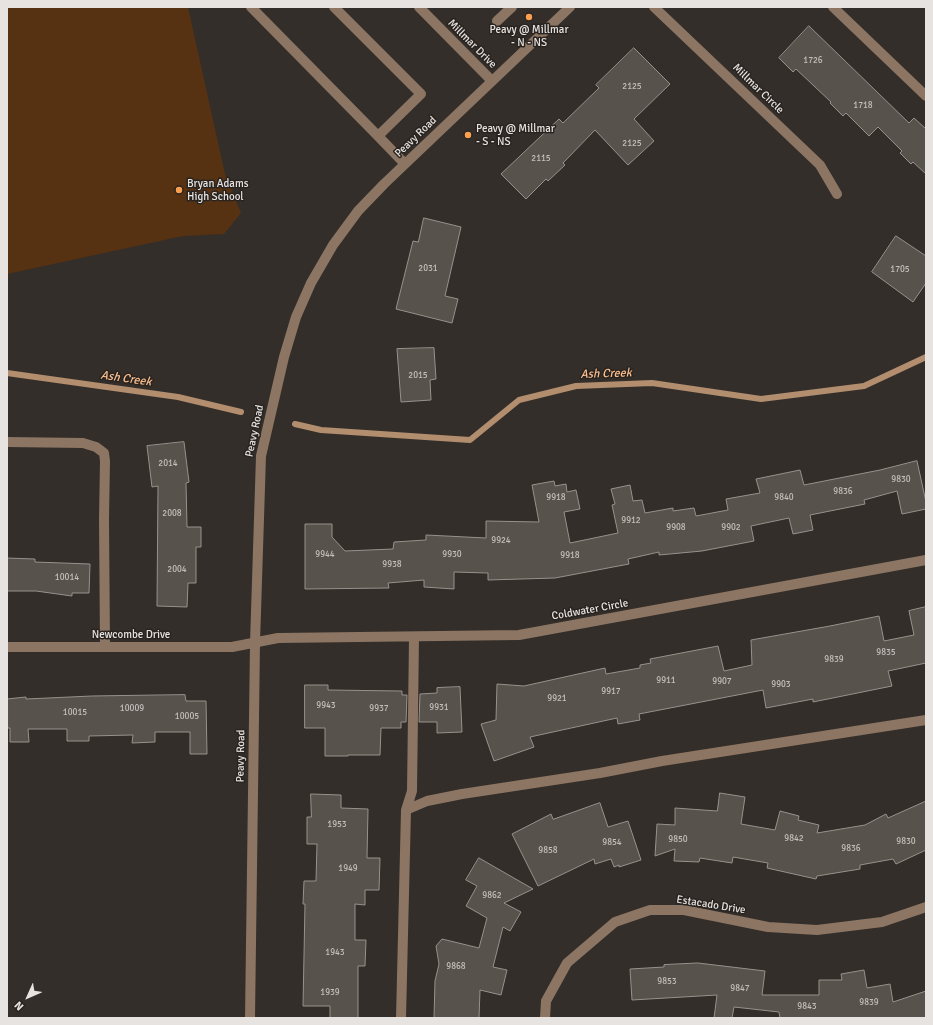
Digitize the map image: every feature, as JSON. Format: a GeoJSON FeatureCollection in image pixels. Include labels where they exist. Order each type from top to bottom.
{"type":"FeatureCollection","features":[{"type":"Feature","properties":{"kind":"street"},"geometry":{"type":"LineString","coordinates":[[251,7],[405,164]]}},
{"type":"Feature","properties":{"kind":"street"},"geometry":{"type":"LineString","coordinates":[[334,7],[421,94],[378,136]]}},
{"type":"Feature","properties":{"kind":"street","name":"Millmar Drive"},"geometry":{"type":"LineString","coordinates":[[419,7],[492,81]]}},
{"type":"Feature","properties":{"kind":"street"},"geometry":{"type":"LineString","coordinates":[[497,21],[512,7]]}},
{"type":"Feature","properties":{"kind":"street","name":"Peavy Road"},"geometry":{"type":"LineString","coordinates":[[250,1018],[255,643],[261,456],[296,317],[311,283],[333,245],[358,211],[405,164],[570,7]]}},
{"type":"Feature","properties":{"kind":"street","name":"Millmar Circle"},"geometry":{"type":"LineString","coordinates":[[654,7],[820,165],[837,194]]}},
{"type":"Feature","properties":{"kind":"street"},"geometry":{"type":"LineString","coordinates":[[833,7],[926,96]]}},
{"type":"Feature","properties":{"kind":"street"},"geometry":{"type":"LineString","coordinates":[[7,442],[83,443],[96,447],[104,453],[105,647]]}},
{"type":"Feature","properties":{"kind":"street","name":"Coldwater Circle"},"geometry":{"type":"LineString","coordinates":[[255,643],[278,638],[519,635],[926,560]]}},
{"type":"Feature","properties":{"kind":"street"},"geometry":{"type":"LineString","coordinates":[[401,1018],[406,810],[412,791],[414,637]]}},
{"type":"Feature","properties":{"kind":"street","name":"Newcombe Drive"},"geometry":{"type":"LineString","coordinates":[[7,647],[232,647],[255,643]]}},
{"type":"Feature","properties":{"kind":"street"},"geometry":{"type":"LineString","coordinates":[[406,810],[427,801],[462,794],[926,720]]}},
{"type":"Feature","properties":{"kind":"street","name":"Estacado Drive"},"geometry":{"type":"LineString","coordinates":[[545,1018],[546,1001],[567,963],[615,922],[650,910],[684,910],[768,927],[817,930],[882,922],[926,907]]}},
{"type":"Feature","properties":{"kind":"shaded area"},"geometry":{"type":"Polygon","coordinates":[[[7,7],[188,7],[225,174],[241,213],[224,234],[183,236],[7,274],[7,7]]]}},
{"type":"Feature","properties":{"kind":"building"},"geometry":{"type":"Polygon","coordinates":[[[809,26],[909,123],[914,118],[926,129],[926,174],[913,162],[911,164],[900,153],[902,151],[878,127],[869,136],[846,113],[843,116],[830,103],[831,102],[796,69],[793,72],[779,58],[809,26]]]}},
{"type":"Feature","properties":{"kind":"building"},"geometry":{"type":"Polygon","coordinates":[[[634,48],[670,84],[634,119],[654,141],[628,165],[595,130],[563,163],[565,165],[548,181],[546,179],[526,199],[501,174],[559,119],[563,123],[599,88],[596,85],[634,48]]]}},
{"type":"Feature","properties":{"kind":"building"},"geometry":{"type":"Polygon","coordinates":[[[424,218],[461,227],[445,296],[458,299],[452,323],[396,309],[413,241],[418,242],[424,218]]]}},
{"type":"Feature","properties":{"kind":"building"},"geometry":{"type":"Polygon","coordinates":[[[896,236],[926,256],[926,283],[913,302],[872,272],[896,236]]]}},
{"type":"Feature","properties":{"kind":"building"},"geometry":{"type":"Polygon","coordinates":[[[434,348],[436,379],[430,380],[431,400],[401,402],[397,349],[434,348]]]}},
{"type":"Feature","properties":{"kind":"building"},"geometry":{"type":"Polygon","coordinates":[[[184,442],[189,482],[186,483],[187,527],[201,527],[201,547],[196,547],[196,583],[188,583],[187,607],[157,606],[158,486],[152,487],[147,446],[184,442]]]}},
{"type":"Feature","properties":{"kind":"building"},"geometry":{"type":"Polygon","coordinates":[[[917,461],[926,502],[926,509],[902,514],[897,491],[864,500],[865,504],[810,515],[813,530],[793,534],[789,518],[751,526],[754,541],[702,551],[659,555],[659,552],[628,559],[629,564],[555,578],[488,580],[488,573],[454,572],[454,589],[424,587],[424,580],[388,583],[389,588],[305,589],[305,524],[332,524],[332,537],[345,551],[393,549],[394,542],[426,540],[426,535],[486,538],[486,521],[539,522],[532,485],[554,481],[555,486],[566,484],[567,492],[576,490],[580,509],[564,512],[570,543],[618,533],[612,505],[615,504],[611,489],[630,485],[633,501],[642,500],[645,513],[673,508],[673,511],[694,508],[696,516],[728,510],[726,499],[760,493],[756,479],[800,470],[804,485],[917,461]]]}},
{"type":"Feature","properties":{"kind":"building"},"geometry":{"type":"Polygon","coordinates":[[[7,558],[35,559],[35,562],[90,564],[89,593],[72,593],[72,596],[36,591],[7,591],[7,558]]]}},
{"type":"Feature","properties":{"kind":"building"},"geometry":{"type":"Polygon","coordinates":[[[926,607],[926,663],[888,671],[892,686],[813,702],[813,699],[766,708],[763,690],[639,714],[640,720],[618,724],[617,718],[530,737],[534,747],[494,761],[481,724],[496,720],[497,684],[524,686],[605,668],[606,674],[640,668],[640,665],[651,663],[650,659],[718,646],[724,671],[752,665],[751,640],[879,616],[884,641],[914,635],[909,611],[926,607]]]}},
{"type":"Feature","properties":{"kind":"building"},"geometry":{"type":"Polygon","coordinates":[[[305,685],[328,685],[328,690],[402,691],[402,695],[407,695],[406,722],[401,722],[401,728],[381,728],[380,755],[325,756],[325,728],[305,728],[305,685]]]}},
{"type":"Feature","properties":{"kind":"building"},"geometry":{"type":"Polygon","coordinates":[[[460,687],[462,732],[437,733],[437,722],[419,722],[420,694],[437,693],[437,688],[460,687]]]}},
{"type":"Feature","properties":{"kind":"building"},"geometry":{"type":"Polygon","coordinates":[[[185,695],[186,701],[206,701],[207,754],[190,754],[190,732],[155,732],[155,742],[132,743],[133,735],[89,736],[89,741],[67,741],[67,729],[28,729],[29,742],[10,742],[10,728],[7,728],[7,699],[26,697],[26,699],[92,696],[185,695]]]}},
{"type":"Feature","properties":{"kind":"building"},"geometry":{"type":"Polygon","coordinates":[[[720,793],[745,797],[741,824],[775,830],[780,811],[799,816],[798,820],[819,825],[817,833],[865,825],[886,814],[888,818],[926,801],[926,850],[896,864],[893,859],[860,865],[860,869],[817,876],[816,879],[767,868],[768,863],[733,857],[732,863],[700,858],[699,862],[674,861],[675,849],[655,856],[657,824],[675,825],[675,808],[717,811],[720,793]]]}},
{"type":"Feature","properties":{"kind":"building"},"geometry":{"type":"Polygon","coordinates":[[[311,794],[341,795],[341,808],[368,809],[367,858],[380,858],[379,890],[365,890],[365,905],[355,904],[355,940],[366,940],[365,966],[358,966],[358,1018],[330,1018],[330,1006],[303,1006],[304,881],[316,881],[317,844],[307,844],[307,817],[311,817],[311,794]]]}},
{"type":"Feature","properties":{"kind":"building"},"geometry":{"type":"Polygon","coordinates":[[[600,803],[608,827],[628,821],[641,860],[619,867],[619,865],[614,867],[611,859],[595,864],[594,859],[538,886],[512,834],[551,814],[553,819],[600,803]]]}},
{"type":"Feature","properties":{"kind":"building"},"geometry":{"type":"Polygon","coordinates":[[[479,858],[533,889],[504,903],[521,912],[510,931],[503,927],[493,967],[507,970],[501,995],[480,990],[479,1018],[434,1018],[435,981],[439,964],[436,946],[442,939],[479,948],[487,918],[466,906],[477,886],[466,880],[479,858]]]}},
{"type":"Feature","properties":{"kind":"building"},"geometry":{"type":"Polygon","coordinates":[[[698,963],[765,971],[762,995],[819,995],[819,980],[842,980],[841,974],[864,970],[867,988],[890,984],[893,1002],[926,991],[926,1018],[780,1018],[779,1012],[734,1007],[732,1018],[714,1018],[717,995],[632,1000],[630,969],[698,963]]]}},
{"type":"Feature","properties":{"kind":"waterway","name":"Ash Creek"},"geometry":{"type":"LineString","coordinates":[[295,424],[321,430],[470,440],[519,400],[576,386],[652,383],[761,399],[864,386],[926,357]]}},
{"type":"Feature","properties":{"kind":"waterway","name":"Ash Creek"},"geometry":{"type":"LineString","coordinates":[[7,373],[178,397],[241,412]]}},
{"type":"Feature","properties":{"kind":"place","name":"Peavy @ Millmar - N - NS"},"geometry":{"type":"Point","coordinates":[529,17]}},
{"type":"Feature","properties":{"kind":"place","name":"Peavy @ Millmar - S - NS"},"geometry":{"type":"Point","coordinates":[468,135]}},
{"type":"Feature","properties":{"kind":"place","name":"Bryan Adams High School"},"geometry":{"type":"Point","coordinates":[179,190]}}]}
